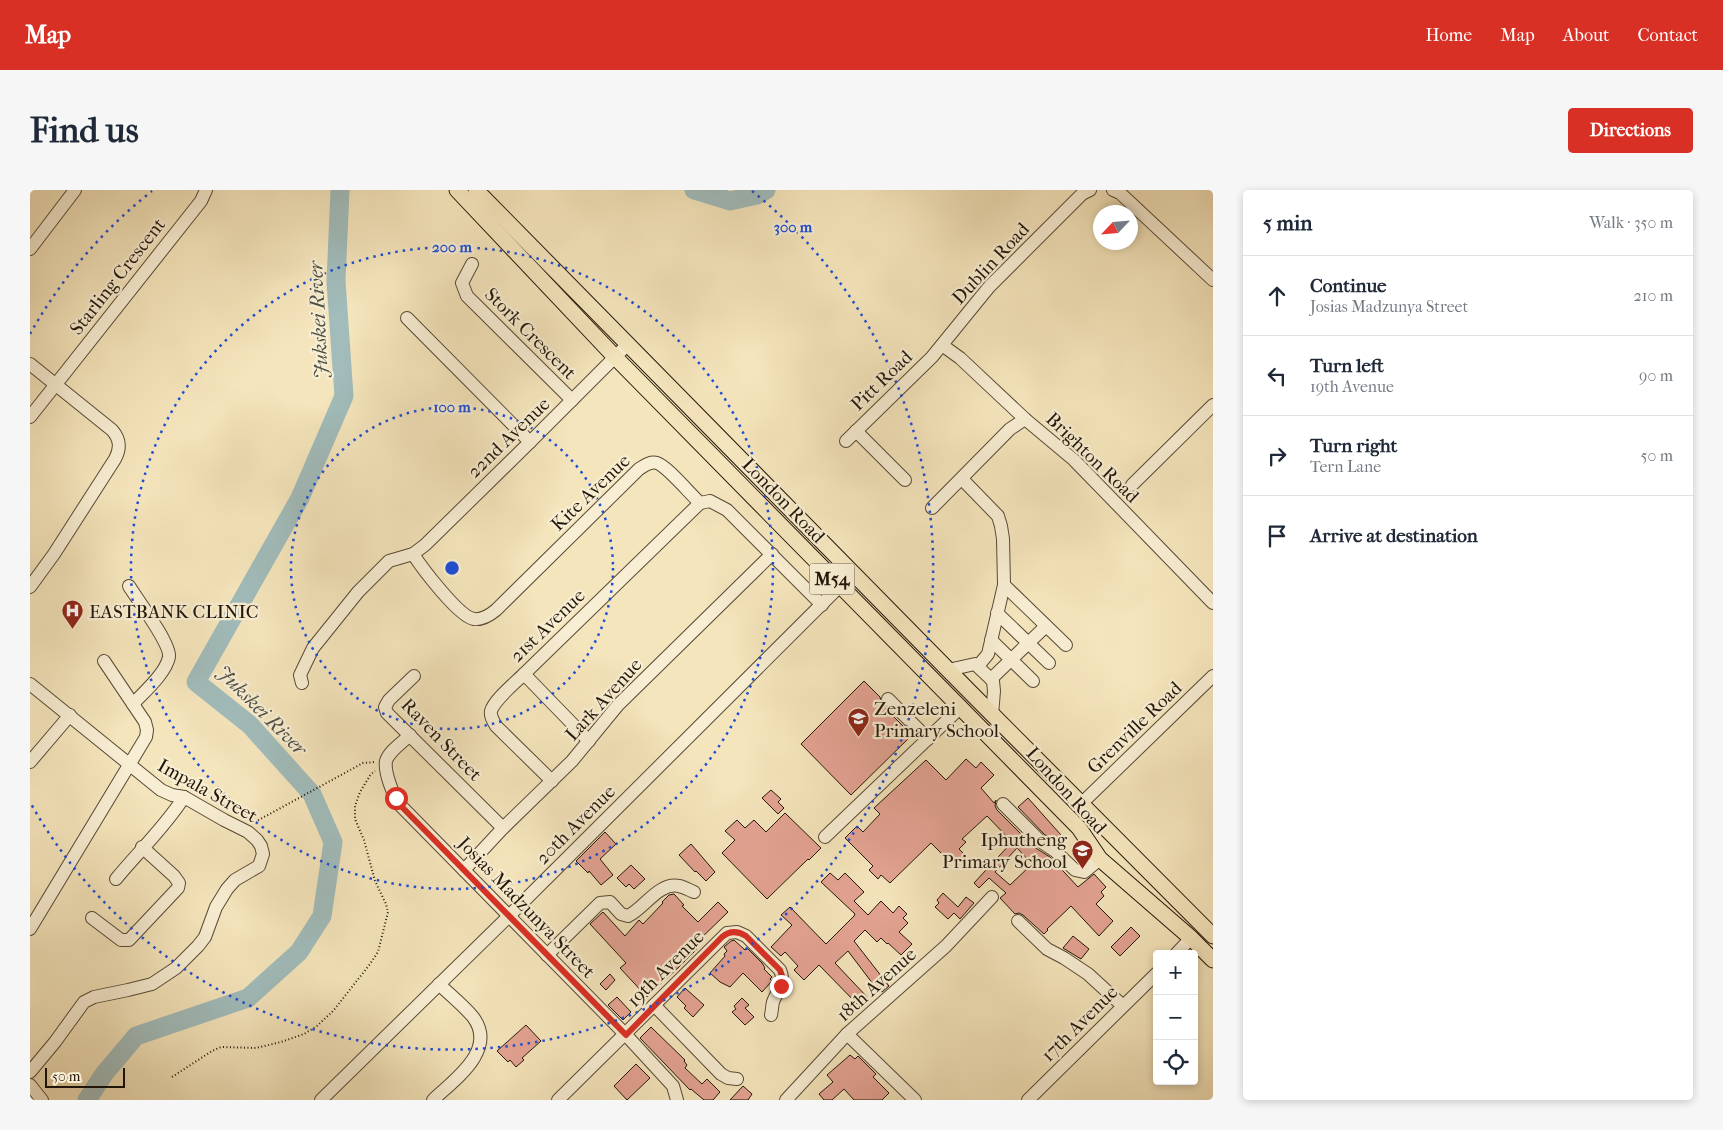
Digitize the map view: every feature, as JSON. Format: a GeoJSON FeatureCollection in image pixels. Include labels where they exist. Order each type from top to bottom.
{"type":"FeatureCollection","features":[{"type":"Feature","properties":{"kind":"main road","name":"London Road"},"geometry":{"type":"LineString","coordinates":[[457,190],[615,357],[706,448],[839,587],[961,707],[1079,828],[1100,859],[1192,938],[1213,960]]}},
{"type":"Feature","properties":{"kind":"main road","name":"London Road"},"geometry":{"type":"LineString","coordinates":[[476,190],[992,715],[1213,936]]}},
{"type":"Feature","properties":{"kind":"street"},"geometry":{"type":"LineString","coordinates":[[30,248],[76,190]]}},
{"type":"Feature","properties":{"kind":"street","name":"Starling Crescent"},"geometry":{"type":"LineString","coordinates":[[30,417],[201,201],[206,190]]}},
{"type":"Feature","properties":{"kind":"street","name":"Dublin Road"},"geometry":{"type":"LineString","coordinates":[[942,345],[989,287],[1082,194],[1090,190]]}},
{"type":"Feature","properties":{"kind":"street"},"geometry":{"type":"LineString","coordinates":[[1113,190],[1120,193],[1213,280]]}},
{"type":"Feature","properties":{"kind":"street","name":"Stork Crescent"},"geometry":{"type":"LineString","coordinates":[[472,264],[462,283],[467,296],[572,400]]}},
{"type":"Feature","properties":{"kind":"street"},"geometry":{"type":"LineString","coordinates":[[407,318],[530,442]]}},
{"type":"Feature","properties":{"kind":"street","name":"22nd Avenue"},"geometry":{"type":"LineString","coordinates":[[413,554],[425,545],[628,344]]}},
{"type":"Feature","properties":{"kind":"street","name":"Brighton Road"},"geometry":{"type":"LineString","coordinates":[[942,345],[960,358],[1025,419],[1074,460],[1213,603]]}},
{"type":"Feature","properties":{"kind":"street","name":"Pitt Road"},"geometry":{"type":"LineString","coordinates":[[846,440],[942,345]]}},
{"type":"Feature","properties":{"kind":"street"},"geometry":{"type":"LineString","coordinates":[[30,364],[112,430],[119,442],[119,450],[115,459],[54,554],[30,587]]}},
{"type":"Feature","properties":{"kind":"street"},"geometry":{"type":"LineString","coordinates":[[1132,485],[1213,405]]}},
{"type":"Feature","properties":{"kind":"street"},"geometry":{"type":"LineString","coordinates":[[932,508],[1010,429],[1025,419]]}},
{"type":"Feature","properties":{"kind":"street"},"geometry":{"type":"LineString","coordinates":[[856,431],[905,480]]}},
{"type":"Feature","properties":{"kind":"street","name":"Kite Avenue"},"geometry":{"type":"LineString","coordinates":[[413,554],[426,573],[461,612],[473,619],[479,619],[496,610],[645,465],[654,463],[662,466],[700,503]]}},
{"type":"Feature","properties":{"kind":"street"},"geometry":{"type":"LineString","coordinates":[[962,479],[998,516],[1003,539],[1004,584],[988,654],[978,666]]}},
{"type":"Feature","properties":{"kind":"street"},"geometry":{"type":"LineString","coordinates":[[700,503],[710,501],[724,507],[822,605]]}},
{"type":"Feature","properties":{"kind":"street","name":"21st Avenue"},"geometry":{"type":"LineString","coordinates":[[552,781],[496,726],[492,716],[492,709],[498,700],[524,674],[700,503]]}},
{"type":"Feature","properties":{"kind":"street"},"geometry":{"type":"LineString","coordinates":[[302,683],[300,675],[313,648],[358,592],[382,566],[395,558],[413,554]]}},
{"type":"Feature","properties":{"kind":"street","name":"Lark Avenue"},"geometry":{"type":"LineString","coordinates":[[464,870],[502,828],[552,781],[590,741],[604,720],[618,705],[772,554]]}},
{"type":"Feature","properties":{"kind":"street","name":"20th Avenue"},"geometry":{"type":"LineString","coordinates":[[321,1100],[509,916],[853,573]]}},
{"type":"Feature","properties":{"kind":"street"},"geometry":{"type":"LineString","coordinates":[[1004,584],[1066,645]]}},
{"type":"Feature","properties":{"kind":"street"},"geometry":{"type":"LineString","coordinates":[[129,586],[166,643],[169,656],[160,673],[133,704]]}},
{"type":"Feature","properties":{"kind":"street"},"geometry":{"type":"LineString","coordinates":[[997,613],[1049,663]]}},
{"type":"Feature","properties":{"kind":"street"},"geometry":{"type":"LineString","coordinates":[[991,679],[1046,626]]}},
{"type":"Feature","properties":{"kind":"street"},"geometry":{"type":"LineString","coordinates":[[991,640],[1006,664]]}},
{"type":"Feature","properties":{"kind":"street"},"geometry":{"type":"LineString","coordinates":[[988,654],[1033,681]]}},
{"type":"Feature","properties":{"kind":"street"},"geometry":{"type":"LineString","coordinates":[[30,929],[146,737],[145,722],[104,661]]}},
{"type":"Feature","properties":{"kind":"street"},"geometry":{"type":"LineString","coordinates":[[948,670],[975,664],[991,679],[994,691],[992,715]]}},
{"type":"Feature","properties":{"kind":"street"},"geometry":{"type":"LineString","coordinates":[[524,674],[590,741]]}},
{"type":"Feature","properties":{"kind":"street","name":"Raven Street"},"geometry":{"type":"LineString","coordinates":[[414,676],[389,700],[385,707],[389,716],[502,828]]}},
{"type":"Feature","properties":{"kind":"street","name":"Grenville Road"},"geometry":{"type":"LineString","coordinates":[[1081,804],[1213,676]]}},
{"type":"Feature","properties":{"kind":"street","name":"Impala Street"},"geometry":{"type":"LineString","coordinates":[[30,684],[168,794],[184,796],[218,817],[248,832],[257,840],[263,854],[259,866],[235,880],[226,888],[216,907],[205,937],[176,968],[152,984],[94,997],[84,1002],[60,1037],[30,1072]]}},
{"type":"Feature","properties":{"kind":"street"},"geometry":{"type":"LineString","coordinates":[[888,699],[928,739]]}},
{"type":"Feature","properties":{"kind":"street"},"geometry":{"type":"LineString","coordinates":[[825,837],[961,707]]}},
{"type":"Feature","properties":{"kind":"street"},"geometry":{"type":"LineString","coordinates":[[30,762],[70,715]]}},
{"type":"Feature","properties":{"kind":"street"},"geometry":{"type":"LineString","coordinates":[[387,770],[386,762],[388,757],[410,735]]}},
{"type":"Feature","properties":{"kind":"street","name":"Josias Madzunya Street"},"geometry":{"type":"LineString","coordinates":[[387,770],[398,803],[626,1035],[673,1086],[676,1100]]}},
{"type":"Feature","properties":{"kind":"street"},"geometry":{"type":"LineString","coordinates":[[116,879],[142,847],[166,823],[184,796]]}},
{"type":"Feature","properties":{"kind":"street"},"geometry":{"type":"LineString","coordinates":[[1003,804],[1040,841],[1056,851],[1075,870],[1084,872],[1100,859]]}},
{"type":"Feature","properties":{"kind":"street"},"geometry":{"type":"LineString","coordinates":[[92,918],[121,940],[129,940],[178,888],[179,883],[174,876],[142,847]]}},
{"type":"Feature","properties":{"kind":"street"},"geometry":{"type":"LineString","coordinates":[[547,955],[602,902],[610,902],[622,914],[628,916],[659,891],[668,887],[679,886],[694,892]]}},
{"type":"Feature","properties":{"kind":"street","name":"18th Avenue"},"geometry":{"type":"LineString","coordinates":[[793,1098],[847,1034],[946,946],[992,897]]}},
{"type":"Feature","properties":{"kind":"street"},"geometry":{"type":"LineString","coordinates":[[1018,921],[1047,949],[1088,974],[1124,1006]]}},
{"type":"Feature","properties":{"kind":"street","name":"19th Avenue"},"geometry":{"type":"LineString","coordinates":[[564,1098],[725,934],[736,932],[746,936],[782,973],[781,986],[774,1001],[771,1015]]}},
{"type":"Feature","properties":{"kind":"street"},"geometry":{"type":"LineString","coordinates":[[1180,950],[1192,938]]}},
{"type":"Feature","properties":{"kind":"street","name":"17th Avenue"},"geometry":{"type":"LineString","coordinates":[[1028,1100],[1153,977]]}},
{"type":"Feature","properties":{"kind":"street"},"geometry":{"type":"LineString","coordinates":[[433,1100],[474,1060],[480,1040],[478,1026],[472,1016],[439,984]]}},
{"type":"Feature","properties":{"kind":"street"},"geometry":{"type":"LineString","coordinates":[[654,1005],[721,1074],[728,1078],[738,1079]]}},
{"type":"Feature","properties":{"kind":"street"},"geometry":{"type":"LineString","coordinates":[[847,1034],[915,1100]]}},
{"type":"Feature","properties":{"kind":"street"},"geometry":{"type":"LineString","coordinates":[[30,1085],[42,1100]]}},
{"type":"Feature","properties":{"kind":"path"},"geometry":{"type":"LineString","coordinates":[[259,820],[363,763]]}},
{"type":"Feature","properties":{"kind":"path"},"geometry":{"type":"LineString","coordinates":[[172,1077],[221,1047],[256,1048],[304,1034],[317,1026],[332,1011],[370,964],[378,952],[388,912],[375,881],[364,840],[355,819],[355,806],[360,792],[371,774],[387,770]]}},
{"type":"Feature","properties":{"kind":"building","name":"Zenzeleni Primary School"},"geometry":{"type":"Polygon","coordinates":[[[864,681],[880,697],[882,705],[912,735],[851,795],[801,744],[864,681]]]}},
{"type":"Feature","properties":{"kind":"building"},"geometry":{"type":"Polygon","coordinates":[[[966,759],[976,768],[981,762],[994,775],[981,788],[994,803],[996,800],[995,806],[997,810],[1034,847],[1050,857],[1078,887],[1094,874],[1106,887],[1101,892],[1104,896],[1096,904],[1113,921],[1099,936],[1071,906],[1044,934],[1023,915],[1015,914],[1000,898],[1006,893],[989,878],[979,888],[974,883],[1012,842],[987,816],[962,839],[966,842],[959,849],[966,856],[959,863],[950,855],[947,859],[931,843],[890,883],[881,875],[878,879],[869,870],[873,866],[845,838],[857,826],[863,832],[880,814],[874,808],[926,760],[946,780],[966,759]],[[1017,848],[995,872],[1010,885],[1032,864],[1017,848]]]}},
{"type":"Feature","properties":{"kind":"building"},"geometry":{"type":"Polygon","coordinates":[[[771,790],[781,799],[778,802],[784,808],[778,814],[762,798],[771,790]]]}},
{"type":"Feature","properties":{"kind":"building"},"geometry":{"type":"Polygon","coordinates":[[[1028,798],[1061,835],[1055,841],[1045,835],[1018,807],[1028,798]]]}},
{"type":"Feature","properties":{"kind":"building"},"geometry":{"type":"Polygon","coordinates":[[[785,813],[821,848],[767,899],[722,853],[735,840],[725,831],[737,820],[745,828],[754,820],[766,832],[785,813]]]}},
{"type":"Feature","properties":{"kind":"building"},"geometry":{"type":"Polygon","coordinates":[[[605,832],[616,844],[600,859],[613,875],[601,885],[589,871],[588,873],[576,861],[605,832]]]}},
{"type":"Feature","properties":{"kind":"building"},"geometry":{"type":"Polygon","coordinates":[[[691,844],[715,872],[706,881],[679,855],[691,844]]]}},
{"type":"Feature","properties":{"kind":"building"},"geometry":{"type":"Polygon","coordinates":[[[631,865],[645,879],[634,889],[629,884],[626,887],[617,878],[631,865]]]}},
{"type":"Feature","properties":{"kind":"building"},"geometry":{"type":"Polygon","coordinates":[[[830,873],[838,880],[845,873],[864,892],[854,901],[868,915],[881,901],[893,913],[899,906],[907,914],[903,918],[908,923],[899,932],[912,944],[901,955],[881,938],[877,942],[865,930],[854,941],[889,986],[882,992],[876,988],[848,951],[835,963],[868,998],[860,1007],[819,965],[804,980],[794,970],[798,966],[785,952],[781,956],[771,947],[792,925],[781,915],[790,907],[826,944],[854,916],[855,914],[821,882],[830,873]]]}},
{"type":"Feature","properties":{"kind":"building"},"geometry":{"type":"Polygon","coordinates":[[[943,893],[958,907],[966,897],[974,903],[960,919],[954,913],[948,919],[935,907],[939,903],[937,900],[943,893]]]}},
{"type":"Feature","properties":{"kind":"building"},"geometry":{"type":"Polygon","coordinates":[[[674,894],[684,905],[682,906],[698,922],[718,902],[728,912],[693,946],[697,949],[647,997],[620,968],[626,963],[590,924],[603,912],[625,936],[639,920],[643,924],[669,895],[674,894]]]}},
{"type":"Feature","properties":{"kind":"building"},"geometry":{"type":"Polygon","coordinates":[[[1131,927],[1140,936],[1120,956],[1111,947],[1131,927]]]}},
{"type":"Feature","properties":{"kind":"building"},"geometry":{"type":"Polygon","coordinates":[[[1073,936],[1089,949],[1081,959],[1063,948],[1073,936]]]}},
{"type":"Feature","properties":{"kind":"building"},"geometry":{"type":"Polygon","coordinates":[[[734,940],[745,950],[747,948],[762,963],[764,969],[772,977],[770,979],[772,981],[762,992],[743,973],[730,987],[720,982],[710,973],[725,956],[724,954],[727,951],[724,947],[734,940]]]}},
{"type":"Feature","properties":{"kind":"building"},"geometry":{"type":"Polygon","coordinates":[[[610,974],[615,980],[606,990],[600,984],[610,974]]]}},
{"type":"Feature","properties":{"kind":"building"},"geometry":{"type":"Polygon","coordinates":[[[685,988],[704,1005],[693,1017],[677,997],[685,988]]]}},
{"type":"Feature","properties":{"kind":"building"},"geometry":{"type":"Polygon","coordinates":[[[617,997],[631,1012],[623,1020],[608,1005],[617,997]]]}},
{"type":"Feature","properties":{"kind":"building"},"geometry":{"type":"Polygon","coordinates":[[[742,998],[749,1005],[745,1008],[754,1017],[745,1025],[732,1012],[736,1009],[734,1006],[742,998]]]}},
{"type":"Feature","properties":{"kind":"building"},"geometry":{"type":"Polygon","coordinates":[[[526,1025],[541,1041],[522,1058],[524,1060],[516,1067],[497,1051],[526,1025]]]}},
{"type":"Feature","properties":{"kind":"building"},"geometry":{"type":"Polygon","coordinates":[[[651,1027],[685,1060],[687,1065],[685,1068],[702,1084],[707,1079],[720,1092],[713,1100],[704,1100],[690,1090],[640,1038],[651,1027]]]}},
{"type":"Feature","properties":{"kind":"building"},"geometry":{"type":"Polygon","coordinates":[[[850,1055],[855,1059],[858,1056],[876,1074],[873,1077],[889,1093],[882,1100],[854,1100],[844,1089],[832,1100],[824,1100],[819,1094],[833,1082],[827,1075],[850,1055]]]}},
{"type":"Feature","properties":{"kind":"building"},"geometry":{"type":"Polygon","coordinates":[[[636,1064],[650,1078],[627,1100],[614,1086],[636,1064]]]}},
{"type":"Feature","properties":{"kind":"building"},"geometry":{"type":"Polygon","coordinates":[[[743,1086],[752,1094],[748,1100],[730,1100],[743,1086]]]}},
{"type":"Feature","properties":{"kind":"waterway","name":"Jukskei River"},"geometry":{"type":"LineString","coordinates":[[87,1100],[104,1074],[136,1036],[248,998],[299,952],[322,916],[333,842],[312,794],[250,725],[196,682],[300,498],[344,396],[336,281],[340,190]]}},
{"type":"Feature","properties":{"kind":"waterway","name":"Jukskei River"},"geometry":{"type":"LineString","coordinates":[[694,190],[730,201],[757,195],[766,190]]}},
{"type":"Feature","properties":{"kind":"place","name":"EASTBANK CLINIC"},"geometry":{"type":"Point","coordinates":[73,630]}},
{"type":"Feature","properties":{"kind":"place","name":"Zenzeleni Primary School"},"geometry":{"type":"Point","coordinates":[858,738]}},
{"type":"Feature","properties":{"kind":"place","name":"Iphutheng Primary School"},"geometry":{"type":"Point","coordinates":[1083,869]}},
{"type":"Feature","properties":{"kind":"route"},"geometry":{"type":"LineString","coordinates":[[396,798],[398,803],[626,1035],[725,934],[730,932],[746,936],[779,968],[782,976],[781,986]]}}]}
